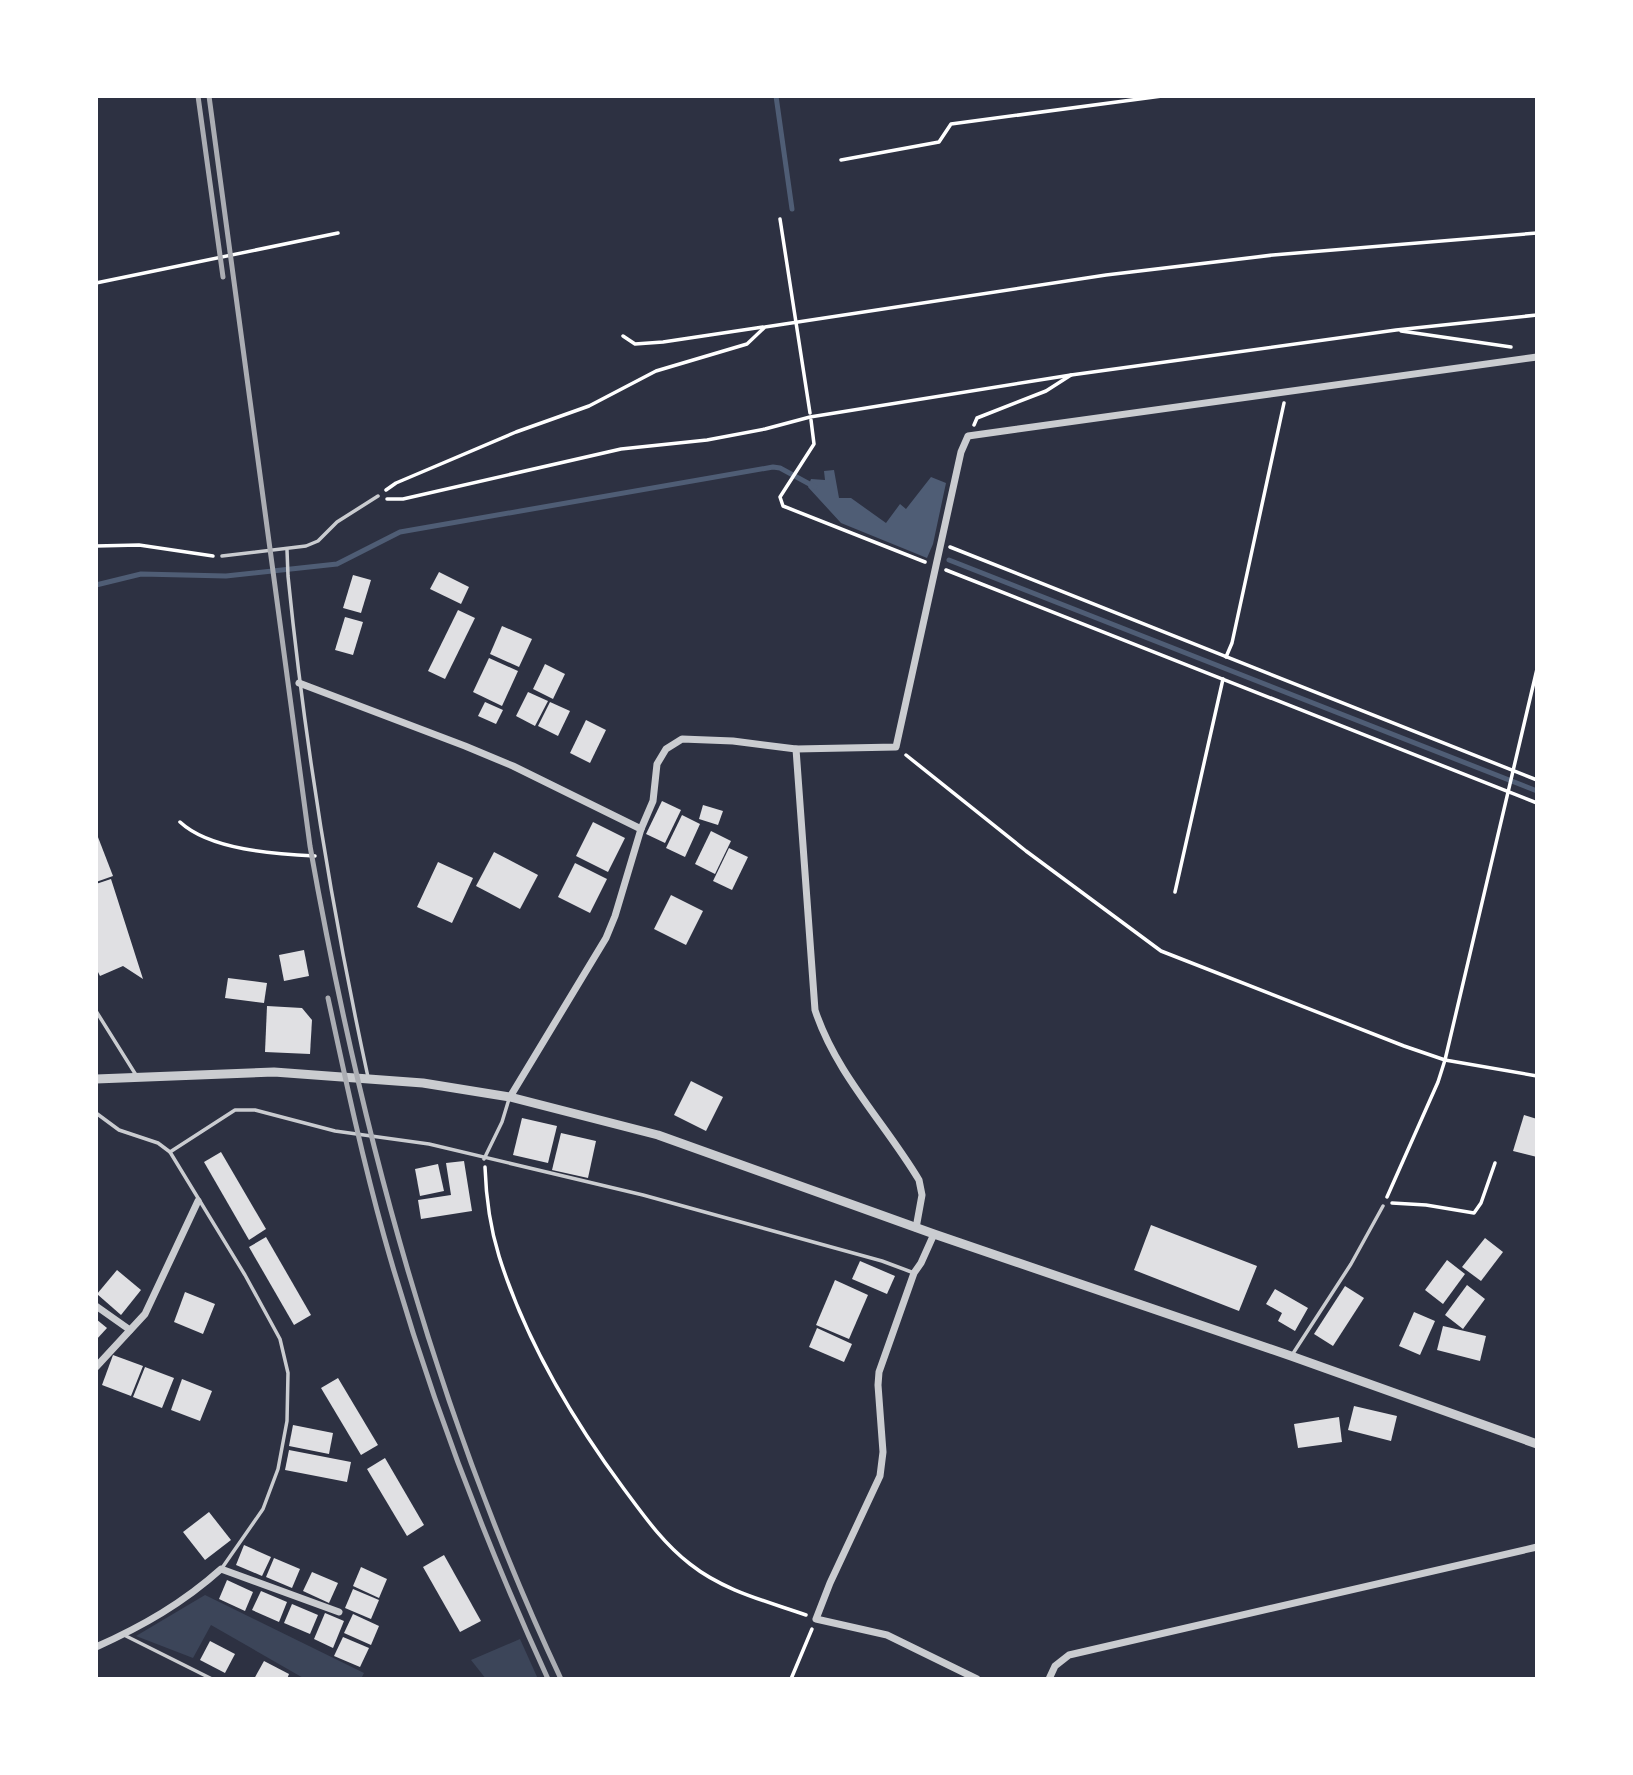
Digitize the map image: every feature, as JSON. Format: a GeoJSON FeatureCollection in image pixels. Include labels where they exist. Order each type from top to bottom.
{"type":"FeatureCollection","features":[{"type":"Feature","properties":{"kind":"street"},"geometry":{"type":"LineString","coordinates":[[510,1097],[606,938],[641,829],[653,801],[657,764],[666,749],[682,738],[733,741],[796,750],[896,747],[961,452],[968,436],[1537,357]]}},
{"type":"Feature","properties":{"kind":"street"},"geometry":{"type":"LineString","coordinates":[[299,683],[513,766],[641,829]]}},
{"type":"Feature","properties":{"kind":"street"},"geometry":{"type":"LineString","coordinates":[[796,750],[816,1010],[825,1038],[838,1061],[919,1180],[922,1195],[916,1228]]}},
{"type":"Feature","properties":{"kind":"street"},"geometry":{"type":"LineString","coordinates":[[96,1079],[274,1072],[423,1083],[510,1097],[658,1135],[916,1228],[1537,1444]]}},
{"type":"Feature","properties":{"kind":"street"},"geometry":{"type":"LineString","coordinates":[[96,1367],[145,1314],[198,1201]]}},
{"type":"Feature","properties":{"kind":"street"},"geometry":{"type":"LineString","coordinates":[[934,1234],[914,1273],[879,1372],[883,1452],[880,1476],[816,1619],[887,1634],[977,1679]]}},
{"type":"Feature","properties":{"kind":"street"},"geometry":{"type":"LineString","coordinates":[[96,1306],[130,1330]]}},
{"type":"Feature","properties":{"kind":"street"},"geometry":{"type":"LineString","coordinates":[[1049,1679],[1055,1666],[1069,1656],[1537,1547]]}},
{"type":"Feature","properties":{"kind":"street"},"geometry":{"type":"LineString","coordinates":[[96,1647],[124,1634],[192,1594],[221,1569],[339,1612]]}},
{"type":"Feature","properties":{"kind":"lane"},"geometry":{"type":"LineString","coordinates":[[222,556],[287,550],[318,541],[337,522],[378,496]]}},
{"type":"Feature","properties":{"kind":"lane"},"geometry":{"type":"LineString","coordinates":[[287,550],[299,683],[325,856],[368,1079]]}},
{"type":"Feature","properties":{"kind":"lane"},"geometry":{"type":"LineString","coordinates":[[96,1011],[138,1077]]}},
{"type":"Feature","properties":{"kind":"lane"},"geometry":{"type":"LineString","coordinates":[[484,1158],[502,1122],[510,1097]]}},
{"type":"Feature","properties":{"kind":"lane"},"geometry":{"type":"LineString","coordinates":[[170,1152],[235,1110],[255,1110],[335,1131],[429,1144],[643,1195],[869,1257],[914,1273]]}},
{"type":"Feature","properties":{"kind":"lane"},"geometry":{"type":"LineString","coordinates":[[96,1113],[119,1130],[158,1143],[170,1152],[226,1243],[280,1339],[288,1373],[287,1421],[278,1469],[263,1509],[221,1569]]}},
{"type":"Feature","properties":{"kind":"lane"},"geometry":{"type":"LineString","coordinates":[[1290,1356],[1351,1264],[1384,1206]]}},
{"type":"Feature","properties":{"kind":"lane"},"geometry":{"type":"LineString","coordinates":[[124,1634],[212,1679]]}},
{"type":"Feature","properties":{"kind":"path"},"geometry":{"type":"LineString","coordinates":[[841,160],[939,142],[951,124],[1162,96]]}},
{"type":"Feature","properties":{"kind":"path"},"geometry":{"type":"LineString","coordinates":[[780,219],[810,413]]}},
{"type":"Feature","properties":{"kind":"path"},"geometry":{"type":"LineString","coordinates":[[96,283],[338,233]]}},
{"type":"Feature","properties":{"kind":"path"},"geometry":{"type":"LineString","coordinates":[[623,336],[635,344],[663,342],[1132,272],[1273,255],[1537,233]]}},
{"type":"Feature","properties":{"kind":"path"},"geometry":{"type":"LineString","coordinates":[[765,327],[747,344],[656,371],[589,405],[516,432],[396,483],[378,496],[384,499],[403,499],[621,449],[707,440],[765,429],[810,416],[1071,375],[1396,330],[1537,315]]}},
{"type":"Feature","properties":{"kind":"path"},"geometry":{"type":"LineString","coordinates":[[1396,330],[1523,349]]}},
{"type":"Feature","properties":{"kind":"path"},"geometry":{"type":"LineString","coordinates":[[968,436],[977,418],[1046,391],[1071,375]]}},
{"type":"Feature","properties":{"kind":"path"},"geometry":{"type":"LineString","coordinates":[[1226,657],[1232,643],[1286,393]]}},
{"type":"Feature","properties":{"kind":"path"},"geometry":{"type":"LineString","coordinates":[[811,420],[814,444],[780,497],[783,506],[1510,790],[1537,803]]}},
{"type":"Feature","properties":{"kind":"path"},"geometry":{"type":"LineString","coordinates":[[941,544],[1513,773],[1537,780]]}},
{"type":"Feature","properties":{"kind":"path"},"geometry":{"type":"LineString","coordinates":[[96,546],[139,545],[222,556]]}},
{"type":"Feature","properties":{"kind":"path"},"geometry":{"type":"LineString","coordinates":[[1384,1206],[1445,1060],[1537,669]]}},
{"type":"Feature","properties":{"kind":"path"},"geometry":{"type":"LineString","coordinates":[[1175,892],[1223,679]]}},
{"type":"Feature","properties":{"kind":"path"},"geometry":{"type":"LineString","coordinates":[[896,747],[1026,851],[1161,951],[1445,1060],[1537,1076]]}},
{"type":"Feature","properties":{"kind":"path"},"geometry":{"type":"LineString","coordinates":[[180,822],[194,832],[234,846],[291,855],[325,856]]}},
{"type":"Feature","properties":{"kind":"path"},"geometry":{"type":"LineString","coordinates":[[484,1158],[487,1207],[499,1255],[522,1315],[591,1445],[656,1532],[690,1565],[731,1589],[816,1619],[791,1679]]}},
{"type":"Feature","properties":{"kind":"path"},"geometry":{"type":"LineString","coordinates":[[1384,1206],[1396,1201],[1474,1213],[1481,1203],[1495,1163]]}},
{"type":"Feature","properties":{"kind":"shaded area"},"geometry":{"type":"Polygon","coordinates":[[[834,470],[839,498],[851,498],[886,523],[900,504],[906,509],[931,477],[946,483],[933,544],[927,558],[841,523],[808,487],[811,479],[825,480],[824,471],[834,470]]]}},
{"type":"Feature","properties":{"kind":"shaded area"},"geometry":{"type":"Polygon","coordinates":[[[205,1595],[364,1673],[361,1679],[305,1679],[211,1625],[193,1658],[136,1636],[205,1595]]]}},
{"type":"Feature","properties":{"kind":"shaded area"},"geometry":{"type":"Polygon","coordinates":[[[520,1639],[538,1679],[486,1679],[471,1660],[520,1639]]]}},
{"type":"Feature","properties":{"kind":"building"},"geometry":{"type":"Polygon","coordinates":[[[439,572],[469,587],[461,604],[430,589],[439,572]]]}},
{"type":"Feature","properties":{"kind":"building"},"geometry":{"type":"Polygon","coordinates":[[[353,575],[371,580],[361,613],[343,608],[353,575]]]}},
{"type":"Feature","properties":{"kind":"building"},"geometry":{"type":"Polygon","coordinates":[[[458,610],[475,618],[445,679],[428,671],[458,610]]]}},
{"type":"Feature","properties":{"kind":"building"},"geometry":{"type":"Polygon","coordinates":[[[345,617],[363,622],[353,655],[335,650],[345,617]]]}},
{"type":"Feature","properties":{"kind":"building"},"geometry":{"type":"Polygon","coordinates":[[[502,626],[532,639],[519,667],[490,654],[502,626]]]}},
{"type":"Feature","properties":{"kind":"building"},"geometry":{"type":"Polygon","coordinates":[[[489,658],[518,671],[502,706],[473,692],[489,658]]]}},
{"type":"Feature","properties":{"kind":"building"},"geometry":{"type":"Polygon","coordinates":[[[545,664],[565,674],[553,699],[533,689],[545,664]]]}},
{"type":"Feature","properties":{"kind":"building"},"geometry":{"type":"Polygon","coordinates":[[[528,692],[548,701],[535,726],[516,716],[528,692]]]}},
{"type":"Feature","properties":{"kind":"building"},"geometry":{"type":"Polygon","coordinates":[[[485,702],[503,710],[496,724],[478,716],[485,702]]]}},
{"type":"Feature","properties":{"kind":"building"},"geometry":{"type":"Polygon","coordinates":[[[550,702],[570,711],[558,736],[538,726],[550,702]]]}},
{"type":"Feature","properties":{"kind":"building"},"geometry":{"type":"Polygon","coordinates":[[[586,720],[606,730],[590,763],[570,753],[586,720]]]}},
{"type":"Feature","properties":{"kind":"building"},"geometry":{"type":"Polygon","coordinates":[[[662,801],[681,810],[665,843],[646,834],[662,801]]]}},
{"type":"Feature","properties":{"kind":"building"},"geometry":{"type":"Polygon","coordinates":[[[703,805],[723,811],[718,825],[699,819],[703,805]]]}},
{"type":"Feature","properties":{"kind":"building"},"geometry":{"type":"Polygon","coordinates":[[[682,815],[700,824],[685,857],[666,848],[682,815]]]}},
{"type":"Feature","properties":{"kind":"building"},"geometry":{"type":"Polygon","coordinates":[[[593,822],[625,838],[608,872],[576,856],[593,822]]]}},
{"type":"Feature","properties":{"kind":"building"},"geometry":{"type":"Polygon","coordinates":[[[711,831],[731,841],[715,874],[695,864],[711,831]]]}},
{"type":"Feature","properties":{"kind":"building"},"geometry":{"type":"Polygon","coordinates":[[[96,832],[113,876],[96,882],[96,832]]]}},
{"type":"Feature","properties":{"kind":"building"},"geometry":{"type":"Polygon","coordinates":[[[729,848],[748,857],[732,890],[713,881],[729,848]]]}},
{"type":"Feature","properties":{"kind":"building"},"geometry":{"type":"Polygon","coordinates":[[[494,852],[538,875],[520,909],[476,886],[494,852]]]}},
{"type":"Feature","properties":{"kind":"building"},"geometry":{"type":"Polygon","coordinates":[[[438,862],[473,878],[452,923],[417,907],[438,862]]]}},
{"type":"Feature","properties":{"kind":"building"},"geometry":{"type":"Polygon","coordinates":[[[575,863],[607,879],[590,913],[558,897],[575,863]]]}},
{"type":"Feature","properties":{"kind":"building"},"geometry":{"type":"Polygon","coordinates":[[[111,879],[143,979],[123,966],[100,976],[96,968],[96,884],[111,879]]]}},
{"type":"Feature","properties":{"kind":"building"},"geometry":{"type":"Polygon","coordinates":[[[671,895],[703,911],[686,945],[654,929],[671,895]]]}},
{"type":"Feature","properties":{"kind":"building"},"geometry":{"type":"Polygon","coordinates":[[[304,950],[309,976],[284,981],[279,955],[304,950]]]}},
{"type":"Feature","properties":{"kind":"building"},"geometry":{"type":"Polygon","coordinates":[[[228,978],[267,983],[264,1003],[225,998],[228,978]]]}},
{"type":"Feature","properties":{"kind":"building"},"geometry":{"type":"Polygon","coordinates":[[[267,1006],[302,1008],[312,1020],[310,1054],[265,1052],[267,1006]]]}},
{"type":"Feature","properties":{"kind":"building"},"geometry":{"type":"Polygon","coordinates":[[[691,1081],[723,1097],[706,1131],[674,1115],[691,1081]]]}},
{"type":"Feature","properties":{"kind":"building"},"geometry":{"type":"Polygon","coordinates":[[[1524,1115],[1537,1119],[1537,1157],[1513,1151],[1524,1115]]]}},
{"type":"Feature","properties":{"kind":"building"},"geometry":{"type":"Polygon","coordinates":[[[522,1118],[557,1126],[548,1163],[513,1155],[522,1118]]]}},
{"type":"Feature","properties":{"kind":"building"},"geometry":{"type":"Polygon","coordinates":[[[561,1133],[596,1141],[588,1178],[552,1170],[561,1133]]]}},
{"type":"Feature","properties":{"kind":"building"},"geometry":{"type":"Polygon","coordinates":[[[221,1152],[266,1229],[249,1240],[204,1162],[221,1152]]]}},
{"type":"Feature","properties":{"kind":"building"},"geometry":{"type":"Polygon","coordinates":[[[464,1161],[472,1211],[421,1219],[418,1200],[451,1195],[446,1163],[464,1161]]]}},
{"type":"Feature","properties":{"kind":"building"},"geometry":{"type":"Polygon","coordinates":[[[438,1164],[444,1191],[420,1196],[415,1169],[438,1164]]]}},
{"type":"Feature","properties":{"kind":"building"},"geometry":{"type":"Polygon","coordinates":[[[1151,1225],[1257,1266],[1239,1311],[1134,1270],[1151,1225]]]}},
{"type":"Feature","properties":{"kind":"building"},"geometry":{"type":"Polygon","coordinates":[[[266,1237],[311,1315],[294,1325],[249,1247],[266,1237]]]}},
{"type":"Feature","properties":{"kind":"building"},"geometry":{"type":"Polygon","coordinates":[[[1485,1238],[1503,1252],[1481,1281],[1462,1267],[1485,1238]]]}},
{"type":"Feature","properties":{"kind":"building"},"geometry":{"type":"Polygon","coordinates":[[[1447,1260],[1465,1274],[1443,1304],[1425,1290],[1447,1260]]]}},
{"type":"Feature","properties":{"kind":"building"},"geometry":{"type":"Polygon","coordinates":[[[860,1261],[895,1276],[887,1294],[852,1279],[860,1261]]]}},
{"type":"Feature","properties":{"kind":"building"},"geometry":{"type":"Polygon","coordinates":[[[117,1270],[141,1290],[121,1315],[97,1294],[117,1270]]]}},
{"type":"Feature","properties":{"kind":"building"},"geometry":{"type":"Polygon","coordinates":[[[835,1280],[868,1295],[849,1339],[816,1325],[835,1280]]]}},
{"type":"Feature","properties":{"kind":"building"},"geometry":{"type":"Polygon","coordinates":[[[1467,1285],[1485,1299],[1463,1329],[1445,1315],[1467,1285]]]}},
{"type":"Feature","properties":{"kind":"building"},"geometry":{"type":"Polygon","coordinates":[[[1345,1286],[1364,1298],[1333,1346],[1314,1334],[1345,1286]]]}},
{"type":"Feature","properties":{"kind":"building"},"geometry":{"type":"Polygon","coordinates":[[[1275,1289],[1308,1308],[1295,1331],[1278,1321],[1282,1313],[1266,1304],[1275,1289]]]}},
{"type":"Feature","properties":{"kind":"building"},"geometry":{"type":"Polygon","coordinates":[[[185,1292],[215,1304],[203,1334],[174,1322],[185,1292]]]}},
{"type":"Feature","properties":{"kind":"building"},"geometry":{"type":"Polygon","coordinates":[[[1414,1312],[1435,1321],[1420,1355],[1399,1346],[1414,1312]]]}},
{"type":"Feature","properties":{"kind":"building"},"geometry":{"type":"Polygon","coordinates":[[[96,1319],[107,1328],[96,1340],[96,1319]]]}},
{"type":"Feature","properties":{"kind":"building"},"geometry":{"type":"Polygon","coordinates":[[[1443,1326],[1486,1336],[1480,1361],[1437,1350],[1443,1326]]]}},
{"type":"Feature","properties":{"kind":"building"},"geometry":{"type":"Polygon","coordinates":[[[817,1328],[852,1344],[844,1362],[809,1347],[817,1328]]]}},
{"type":"Feature","properties":{"kind":"building"},"geometry":{"type":"Polygon","coordinates":[[[113,1355],[143,1366],[131,1396],[102,1385],[113,1355]]]}},
{"type":"Feature","properties":{"kind":"building"},"geometry":{"type":"Polygon","coordinates":[[[145,1367],[174,1378],[162,1408],[133,1397],[145,1367]]]}},
{"type":"Feature","properties":{"kind":"building"},"geometry":{"type":"Polygon","coordinates":[[[338,1378],[378,1445],[361,1455],[321,1388],[338,1378]]]}},
{"type":"Feature","properties":{"kind":"building"},"geometry":{"type":"Polygon","coordinates":[[[182,1379],[212,1391],[200,1421],[171,1410],[182,1379]]]}},
{"type":"Feature","properties":{"kind":"building"},"geometry":{"type":"Polygon","coordinates":[[[1354,1406],[1397,1416],[1391,1441],[1348,1430],[1354,1406]]]}},
{"type":"Feature","properties":{"kind":"building"},"geometry":{"type":"Polygon","coordinates":[[[1339,1417],[1342,1442],[1298,1448],[1294,1424],[1339,1417]]]}},
{"type":"Feature","properties":{"kind":"building"},"geometry":{"type":"Polygon","coordinates":[[[293,1425],[333,1433],[329,1454],[289,1446],[293,1425]]]}},
{"type":"Feature","properties":{"kind":"building"},"geometry":{"type":"Polygon","coordinates":[[[289,1450],[351,1462],[347,1482],[285,1470],[289,1450]]]}},
{"type":"Feature","properties":{"kind":"building"},"geometry":{"type":"Polygon","coordinates":[[[385,1458],[424,1525],[407,1536],[367,1469],[385,1458]]]}},
{"type":"Feature","properties":{"kind":"building"},"geometry":{"type":"Polygon","coordinates":[[[209,1512],[231,1540],[205,1560],[183,1532],[209,1512]]]}},
{"type":"Feature","properties":{"kind":"building"},"geometry":{"type":"Polygon","coordinates":[[[244,1545],[271,1557],[262,1576],[236,1565],[244,1545]]]}},
{"type":"Feature","properties":{"kind":"building"},"geometry":{"type":"Polygon","coordinates":[[[444,1555],[481,1621],[460,1632],[423,1567],[444,1555]]]}},
{"type":"Feature","properties":{"kind":"building"},"geometry":{"type":"Polygon","coordinates":[[[274,1558],[300,1569],[292,1588],[266,1577],[274,1558]]]}},
{"type":"Feature","properties":{"kind":"building"},"geometry":{"type":"Polygon","coordinates":[[[361,1567],[387,1579],[379,1598],[353,1586],[361,1567]]]}},
{"type":"Feature","properties":{"kind":"building"},"geometry":{"type":"Polygon","coordinates":[[[312,1572],[338,1583],[329,1603],[303,1591],[312,1572]]]}},
{"type":"Feature","properties":{"kind":"building"},"geometry":{"type":"Polygon","coordinates":[[[227,1580],[253,1592],[245,1611],[219,1599],[227,1580]]]}},
{"type":"Feature","properties":{"kind":"building"},"geometry":{"type":"Polygon","coordinates":[[[353,1589],[379,1600],[371,1619],[345,1608],[353,1589]]]}},
{"type":"Feature","properties":{"kind":"building"},"geometry":{"type":"Polygon","coordinates":[[[261,1591],[287,1602],[279,1622],[252,1610],[261,1591]]]}},
{"type":"Feature","properties":{"kind":"building"},"geometry":{"type":"Polygon","coordinates":[[[292,1604],[318,1615],[310,1634],[284,1623],[292,1604]]]}},
{"type":"Feature","properties":{"kind":"building"},"geometry":{"type":"Polygon","coordinates":[[[325,1613],[344,1621],[333,1648],[314,1639],[325,1613]]]}},
{"type":"Feature","properties":{"kind":"building"},"geometry":{"type":"Polygon","coordinates":[[[353,1614],[379,1626],[371,1645],[344,1633],[353,1614]]]}},
{"type":"Feature","properties":{"kind":"building"},"geometry":{"type":"Polygon","coordinates":[[[343,1637],[369,1648],[360,1667],[334,1656],[343,1637]]]}},
{"type":"Feature","properties":{"kind":"building"},"geometry":{"type":"Polygon","coordinates":[[[210,1641],[235,1654],[225,1673],[200,1660],[210,1641]]]}},
{"type":"Feature","properties":{"kind":"building"},"geometry":{"type":"Polygon","coordinates":[[[264,1661],[289,1674],[287,1679],[254,1679],[264,1661]]]}},
{"type":"Feature","properties":{"kind":"waterway"},"geometry":{"type":"LineString","coordinates":[[776,96],[792,209]]}},
{"type":"Feature","properties":{"kind":"waterway"},"geometry":{"type":"LineString","coordinates":[[96,585],[141,574],[226,576],[337,564],[400,532],[773,467],[780,468],[815,487]]}},
{"type":"Feature","properties":{"kind":"waterway"},"geometry":{"type":"LineString","coordinates":[[949,560],[1537,791]]}},
{"type":"Feature","properties":{"kind":"railway"},"geometry":{"type":"LineString","coordinates":[[198,96],[223,277]]}},
{"type":"Feature","properties":{"kind":"railway"},"geometry":{"type":"LineString","coordinates":[[209,96],[310,846],[353,1060],[408,1271],[441,1375],[477,1478],[561,1679]]}},
{"type":"Feature","properties":{"kind":"railway"},"geometry":{"type":"LineString","coordinates":[[328,998],[376,1206],[418,1349],[479,1516],[548,1679]]}}]}
